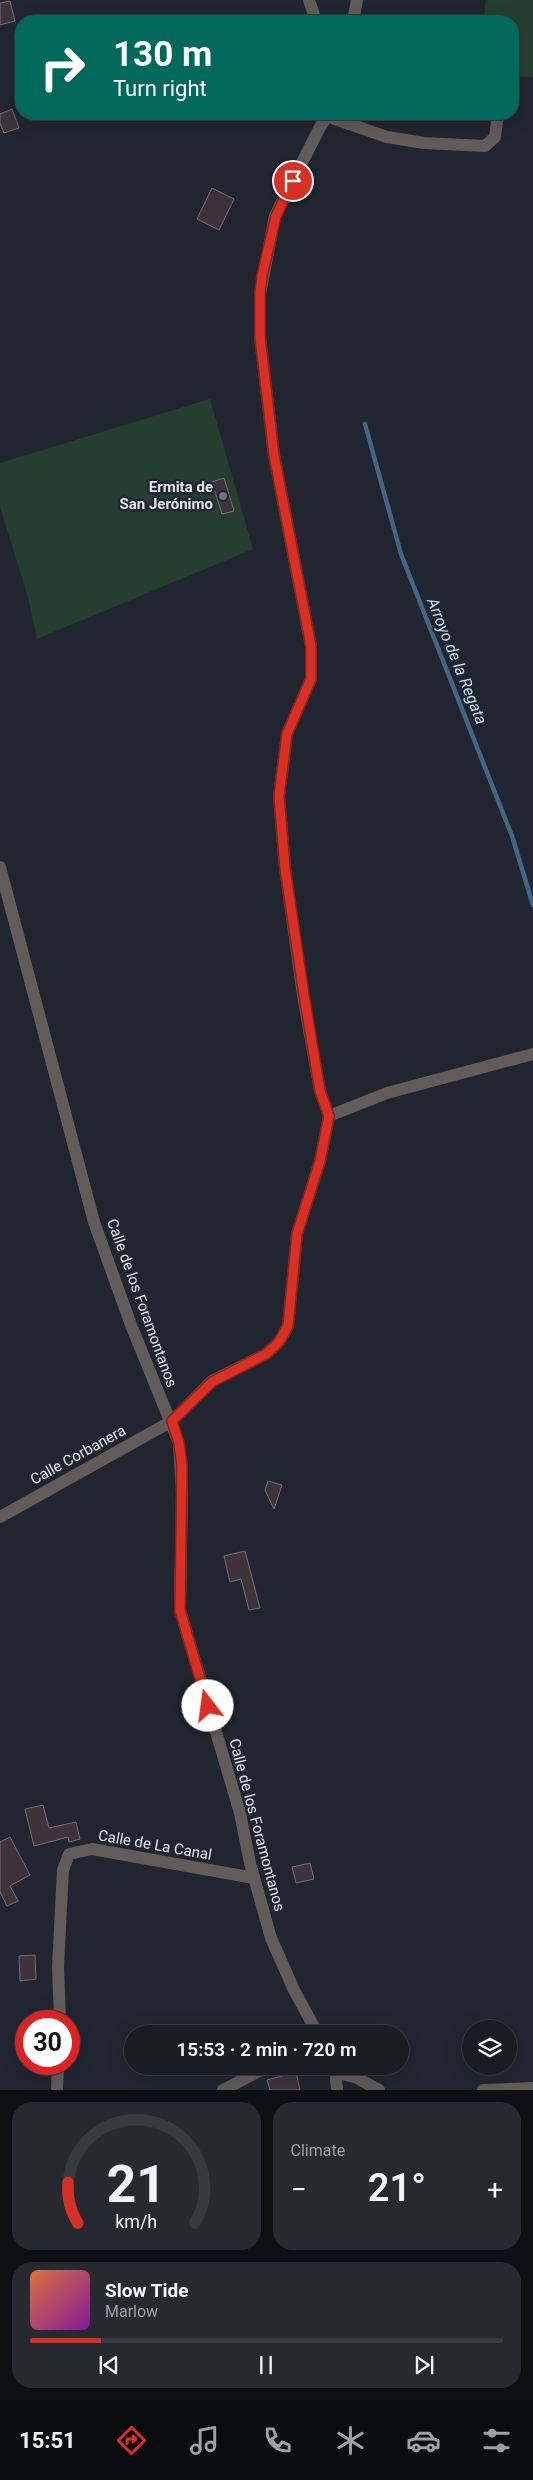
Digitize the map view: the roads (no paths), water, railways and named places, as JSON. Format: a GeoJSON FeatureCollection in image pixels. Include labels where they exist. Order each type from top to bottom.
{"type":"FeatureCollection","features":[{"type":"Feature","properties":{"kind":"street"},"geometry":{"type":"LineString","coordinates":[[309,0],[314,15]]}},
{"type":"Feature","properties":{"kind":"street"},"geometry":{"type":"LineString","coordinates":[[354,15],[357,0]]}},
{"type":"Feature","properties":{"kind":"street"},"geometry":{"type":"LineString","coordinates":[[325,120],[276,216],[262,276],[260,303],[260,337],[274,455],[311,646],[311,679],[287,734],[279,796],[285,868],[320,1091],[329,1116],[387,1093],[533,1054]]}},
{"type":"Feature","properties":{"kind":"street"},"geometry":{"type":"LineString","coordinates":[[342,120],[386,137],[424,143],[485,146],[495,137],[497,120]]}},
{"type":"Feature","properties":{"kind":"street","name":"Calle de los Foramontanos"},"geometry":{"type":"LineString","coordinates":[[0,867],[94,1222],[131,1325],[164,1407],[172,1421],[179,1443],[182,1466],[180,1610],[240,1812],[254,1878],[270,1938],[294,1990],[313,2025]]}},
{"type":"Feature","properties":{"kind":"street","name":"Calle Corbanera"},"geometry":{"type":"LineString","coordinates":[[0,1517],[172,1421],[212,1382],[266,1354],[279,1342],[288,1326],[297,1234],[320,1161],[329,1116]]}},
{"type":"Feature","properties":{"kind":"street","name":"Calle de La Canal"},"geometry":{"type":"LineString","coordinates":[[60,2010],[58,1966],[63,1870],[69,1854],[92,1849],[254,1878]]}},
{"type":"Feature","properties":{"kind":"street"},"geometry":{"type":"LineString","coordinates":[[56,2090],[57,2075]]}},
{"type":"Feature","properties":{"kind":"street"},"geometry":{"type":"LineString","coordinates":[[223,2090],[252,2075]]}},
{"type":"Feature","properties":{"kind":"street"},"geometry":{"type":"LineString","coordinates":[[337,2075],[338,2090]]}},
{"type":"Feature","properties":{"kind":"street"},"geometry":{"type":"LineString","coordinates":[[350,2075],[379,2090]]}},
{"type":"Feature","properties":{"kind":"street"},"geometry":{"type":"LineString","coordinates":[[483,2090],[533,2088]]}},
{"type":"Feature","properties":{"kind":"waterway","name":"Arroyo de la Regata"},"geometry":{"type":"LineString","coordinates":[[365,424],[401,554],[512,836],[533,905]]}},
{"type":"Feature","properties":{"kind":"place","name":"Ermita de San Jerónimo"},"geometry":{"type":"Point","coordinates":[223,496]}}]}
